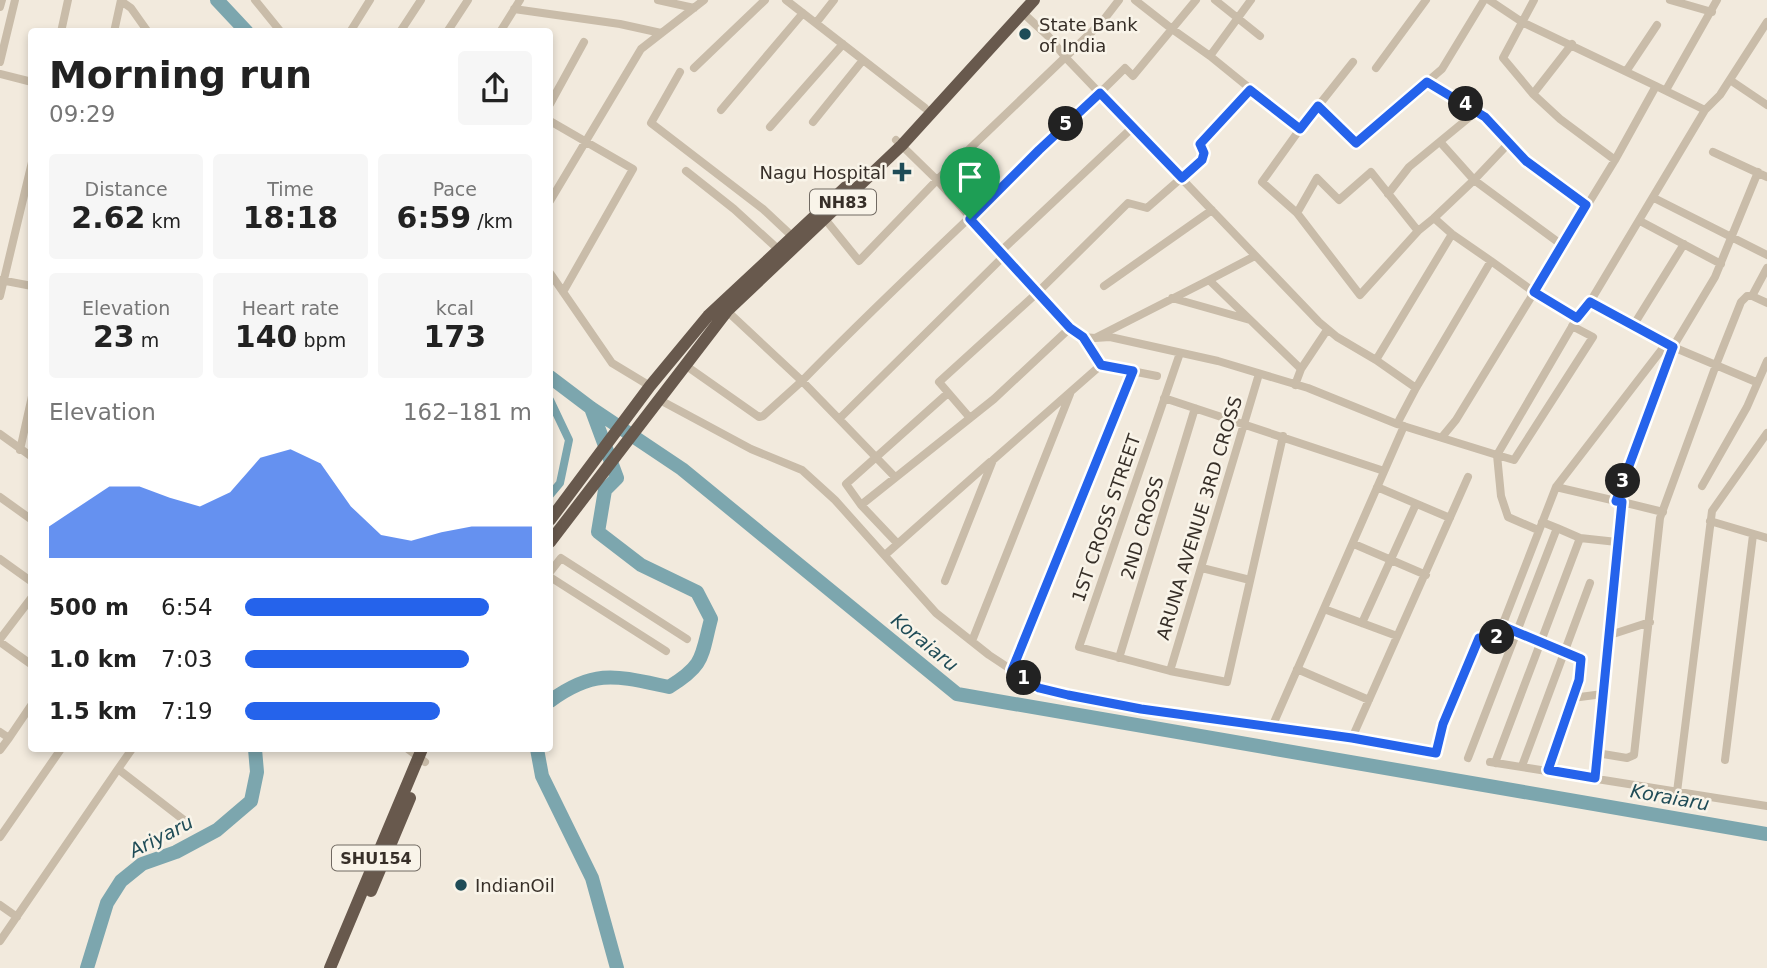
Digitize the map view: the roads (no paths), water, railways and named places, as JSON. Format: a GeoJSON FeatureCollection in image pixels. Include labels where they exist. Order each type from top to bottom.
{"type":"FeatureCollection","features":[{"type":"Feature","properties":{"kind":"highway","name":"NH83"},"geometry":{"type":"LineString","coordinates":[[553,537],[727,311],[796,240],[899,142],[925,108],[1023,6],[1034,0]]}},
{"type":"Feature","properties":{"kind":"highway","name":"NH83"},"geometry":{"type":"LineString","coordinates":[[553,516],[647,390],[708,316],[779,250],[825,219],[1023,6]]}},
{"type":"Feature","properties":{"kind":"highway","name":"SHU154"},"geometry":{"type":"LineString","coordinates":[[330,968],[422,756]]}},
{"type":"Feature","properties":{"kind":"highway"},"geometry":{"type":"LineString","coordinates":[[339,968],[422,756]]}},
{"type":"Feature","properties":{"kind":"street"},"geometry":{"type":"LineString","coordinates":[[0,7],[9,0]]}},
{"type":"Feature","properties":{"kind":"street"},"geometry":{"type":"LineString","coordinates":[[0,62],[9,0]]}},
{"type":"Feature","properties":{"kind":"street"},"geometry":{"type":"LineString","coordinates":[[62,28],[68,0]]}},
{"type":"Feature","properties":{"kind":"street"},"geometry":{"type":"LineString","coordinates":[[255,0],[278,28]]}},
{"type":"Feature","properties":{"kind":"street"},"geometry":{"type":"LineString","coordinates":[[352,28],[370,0]]}},
{"type":"Feature","properties":{"kind":"street"},"geometry":{"type":"LineString","coordinates":[[403,28],[421,0]]}},
{"type":"Feature","properties":{"kind":"street"},"geometry":{"type":"LineString","coordinates":[[450,28],[468,0]]}},
{"type":"Feature","properties":{"kind":"street"},"geometry":{"type":"LineString","coordinates":[[502,28],[520,0]]}},
{"type":"Feature","properties":{"kind":"street"},"geometry":{"type":"LineString","coordinates":[[658,0],[694,8]]}},
{"type":"Feature","properties":{"kind":"street"},"geometry":{"type":"LineString","coordinates":[[553,196],[641,49],[704,0]]}},
{"type":"Feature","properties":{"kind":"street"},"geometry":{"type":"LineString","coordinates":[[694,68],[765,0]]}},
{"type":"Feature","properties":{"kind":"street"},"geometry":{"type":"LineString","coordinates":[[786,0],[925,108]]}},
{"type":"Feature","properties":{"kind":"street"},"geometry":{"type":"LineString","coordinates":[[816,23],[834,0]]}},
{"type":"Feature","properties":{"kind":"street"},"geometry":{"type":"LineString","coordinates":[[825,219],[859,261],[937,180],[1102,22],[1119,0]]}},
{"type":"Feature","properties":{"kind":"street"},"geometry":{"type":"LineString","coordinates":[[1135,0],[1300,129]]}},
{"type":"Feature","properties":{"kind":"street"},"geometry":{"type":"LineString","coordinates":[[685,365],[759,417],[763,416],[1125,68],[1133,76],[1196,0]]}},
{"type":"Feature","properties":{"kind":"street"},"geometry":{"type":"LineString","coordinates":[[1215,0],[1260,36]]}},
{"type":"Feature","properties":{"kind":"street"},"geometry":{"type":"LineString","coordinates":[[1210,56],[1251,0]]}},
{"type":"Feature","properties":{"kind":"street"},"geometry":{"type":"LineString","coordinates":[[1376,68],[1426,0]]}},
{"type":"Feature","properties":{"kind":"street"},"geometry":{"type":"LineString","coordinates":[[1318,106],[1356,143],[1442,69],[1487,0],[1522,22],[1627,70],[1705,110]]}},
{"type":"Feature","properties":{"kind":"street"},"geometry":{"type":"LineString","coordinates":[[1534,0],[1503,58],[1533,94],[1560,119],[1615,160]]}},
{"type":"Feature","properties":{"kind":"street"},"geometry":{"type":"LineString","coordinates":[[1671,0],[1712,12]]}},
{"type":"Feature","properties":{"kind":"street"},"geometry":{"type":"LineString","coordinates":[[1666,90],[1717,0]]}},
{"type":"Feature","properties":{"kind":"street"},"geometry":{"type":"LineString","coordinates":[[115,28],[121,1],[131,8],[145,28]]}},
{"type":"Feature","properties":{"kind":"street"},"geometry":{"type":"LineString","coordinates":[[1023,6],[1066,58],[1327,330],[1416,388]]}},
{"type":"Feature","properties":{"kind":"street"},"geometry":{"type":"LineString","coordinates":[[514,9],[620,24],[661,33]]}},
{"type":"Feature","properties":{"kind":"street"},"geometry":{"type":"LineString","coordinates":[[721,110],[803,13]]}},
{"type":"Feature","properties":{"kind":"street"},"geometry":{"type":"LineString","coordinates":[[1617,542],[1580,538],[1557,528],[1508,517],[1501,496],[1497,455],[1574,322],[1590,302],[1705,110],[1720,96],[1763,38],[1767,22]]}},
{"type":"Feature","properties":{"kind":"street"},"geometry":{"type":"LineString","coordinates":[[1627,70],[1657,25]]}},
{"type":"Feature","properties":{"kind":"street"},"geometry":{"type":"LineString","coordinates":[[553,99],[584,43]]}},
{"type":"Feature","properties":{"kind":"street"},"geometry":{"type":"LineString","coordinates":[[770,127],[843,44]]}},
{"type":"Feature","properties":{"kind":"street"},"geometry":{"type":"LineString","coordinates":[[1533,94],[1572,44]]}},
{"type":"Feature","properties":{"kind":"street"},"geometry":{"type":"LineString","coordinates":[[813,122],[863,60]]}},
{"type":"Feature","properties":{"kind":"street"},"geometry":{"type":"LineString","coordinates":[[1353,62],[1262,182],[1297,213],[1360,295],[1418,231],[1474,180],[1509,143]]}},
{"type":"Feature","properties":{"kind":"street"},"geometry":{"type":"LineString","coordinates":[[680,72],[651,123],[763,209],[796,240]]}},
{"type":"Feature","properties":{"kind":"street"},"geometry":{"type":"LineString","coordinates":[[0,74],[28,81]]}},
{"type":"Feature","properties":{"kind":"street"},"geometry":{"type":"LineString","coordinates":[[1730,80],[1767,105]]}},
{"type":"Feature","properties":{"kind":"street"},"geometry":{"type":"LineString","coordinates":[[1427,82],[1477,111],[1526,161],[1586,205]]}},
{"type":"Feature","properties":{"kind":"street"},"geometry":{"type":"LineString","coordinates":[[1442,437],[1456,419],[1615,160],[1656,86]]}},
{"type":"Feature","properties":{"kind":"street"},"geometry":{"type":"LineString","coordinates":[[970,418],[939,382],[1037,293],[1128,203],[1142,209],[1147,208],[1202,160],[1204,153],[1200,144],[1250,90]]}},
{"type":"Feature","properties":{"kind":"street"},"geometry":{"type":"LineString","coordinates":[[1388,194],[1409,167],[1477,111]]}},
{"type":"Feature","properties":{"kind":"street"},"geometry":{"type":"LineString","coordinates":[[553,123],[633,169],[563,292]]}},
{"type":"Feature","properties":{"kind":"street"},"geometry":{"type":"LineString","coordinates":[[839,419],[1002,254],[1133,127]]}},
{"type":"Feature","properties":{"kind":"street"},"geometry":{"type":"LineString","coordinates":[[899,142],[937,180],[1070,328],[1083,337],[1101,365],[1157,376]]}},
{"type":"Feature","properties":{"kind":"street"},"geometry":{"type":"LineString","coordinates":[[1441,143],[1474,180],[1562,245]]}},
{"type":"Feature","properties":{"kind":"street"},"geometry":{"type":"LineString","coordinates":[[1713,152],[1767,177]]}},
{"type":"Feature","properties":{"kind":"street"},"geometry":{"type":"LineString","coordinates":[[686,171],[734,209],[779,250]]}},
{"type":"Feature","properties":{"kind":"street"},"geometry":{"type":"LineString","coordinates":[[1297,213],[1317,178],[1339,200],[1371,172],[1418,231]]}},
{"type":"Feature","properties":{"kind":"street"},"geometry":{"type":"LineString","coordinates":[[656,402],[751,449],[802,470],[835,500],[936,613],[1039,688],[1141,709],[1352,738],[1436,753],[1443,724],[1479,638],[1494,644],[1556,487],[1669,346],[1721,264],[1758,172]]}},
{"type":"Feature","properties":{"kind":"street"},"geometry":{"type":"LineString","coordinates":[[0,296],[28,178]]}},
{"type":"Feature","properties":{"kind":"street"},"geometry":{"type":"LineString","coordinates":[[1654,198],[1767,256]]}},
{"type":"Feature","properties":{"kind":"street"},"geometry":{"type":"LineString","coordinates":[[1104,286],[1212,210]]}},
{"type":"Feature","properties":{"kind":"street"},"geometry":{"type":"LineString","coordinates":[[1083,337],[1110,337],[1218,361],[1295,385],[1401,425],[1514,460],[1593,337],[1434,218]]}},
{"type":"Feature","properties":{"kind":"street"},"geometry":{"type":"LineString","coordinates":[[1640,221],[1721,264]]}},
{"type":"Feature","properties":{"kind":"street"},"geometry":{"type":"LineString","coordinates":[[1376,360],[1452,234]]}},
{"type":"Feature","properties":{"kind":"street"},"geometry":{"type":"LineString","coordinates":[[1633,326],[1684,244]]}},
{"type":"Feature","properties":{"kind":"street"},"geometry":{"type":"LineString","coordinates":[[1095,338],[1255,256]]}},
{"type":"Feature","properties":{"kind":"street"},"geometry":{"type":"LineString","coordinates":[[1272,727],[1354,544],[1416,388],[1491,261]]}},
{"type":"Feature","properties":{"kind":"street"},"geometry":{"type":"LineString","coordinates":[[1752,296],[1767,268]]}},
{"type":"Feature","properties":{"kind":"street"},"geometry":{"type":"LineString","coordinates":[[553,277],[612,363],[647,390]]}},
{"type":"Feature","properties":{"kind":"street"},"geometry":{"type":"LineString","coordinates":[[2,280],[28,285]]}},
{"type":"Feature","properties":{"kind":"street"},"geometry":{"type":"LineString","coordinates":[[1209,280],[1301,369]]}},
{"type":"Feature","properties":{"kind":"street"},"geometry":{"type":"LineString","coordinates":[[1597,752],[1627,758],[1634,755],[1663,512],[1741,302],[1747,296],[1752,296],[1767,303]]}},
{"type":"Feature","properties":{"kind":"street"},"geometry":{"type":"LineString","coordinates":[[1171,299],[1251,320]]}},
{"type":"Feature","properties":{"kind":"street"},"geometry":{"type":"LineString","coordinates":[[1590,302],[1669,346],[1756,382]]}},
{"type":"Feature","properties":{"kind":"street"},"geometry":{"type":"LineString","coordinates":[[727,311],[802,381],[895,477]]}},
{"type":"Feature","properties":{"kind":"street"},"geometry":{"type":"LineString","coordinates":[[861,505],[993,399],[1070,328]]}},
{"type":"Feature","properties":{"kind":"street"},"geometry":{"type":"LineString","coordinates":[[1295,385],[1301,369],[1327,330]]}},
{"type":"Feature","properties":{"kind":"street"},"geometry":{"type":"LineString","coordinates":[[1595,778],[1619,501],[1669,346]]}},
{"type":"Feature","properties":{"kind":"street","name":"1ST CROSS STREET"},"geometry":{"type":"LineString","coordinates":[[1119,658],[1079,647],[1180,353]]}},
{"type":"Feature","properties":{"kind":"street"},"geometry":{"type":"LineString","coordinates":[[1702,486],[1747,407],[1767,361]]}},
{"type":"Feature","properties":{"kind":"street"},"geometry":{"type":"LineString","coordinates":[[885,555],[1101,365]]}},
{"type":"Feature","properties":{"kind":"street"},"geometry":{"type":"LineString","coordinates":[[1012,670],[1133,371]]}},
{"type":"Feature","properties":{"kind":"street","name":"ARUNA AVENUE 3RD CROSS"},"geometry":{"type":"LineString","coordinates":[[1170,671],[1259,374]]}},
{"type":"Feature","properties":{"kind":"street"},"geometry":{"type":"LineString","coordinates":[[972,641],[1071,391]]}},
{"type":"Feature","properties":{"kind":"street"},"geometry":{"type":"LineString","coordinates":[[897,543],[861,505],[846,484],[948,393]]}},
{"type":"Feature","properties":{"kind":"street"},"geometry":{"type":"LineString","coordinates":[[1164,398],[1384,471]]}},
{"type":"Feature","properties":{"kind":"street","name":"2ND CROSS"},"geometry":{"type":"LineString","coordinates":[[1119,658],[1195,408]]}},
{"type":"Feature","properties":{"kind":"street"},"geometry":{"type":"LineString","coordinates":[[20,450],[28,414]]}},
{"type":"Feature","properties":{"kind":"street"},"geometry":{"type":"LineString","coordinates":[[1677,792],[1710,521],[1717,503],[1767,433]]}},
{"type":"Feature","properties":{"kind":"street"},"geometry":{"type":"LineString","coordinates":[[1119,658],[1227,682],[1283,436]]}},
{"type":"Feature","properties":{"kind":"street"},"geometry":{"type":"LineString","coordinates":[[0,449],[3,437],[28,455]]}},
{"type":"Feature","properties":{"kind":"street"},"geometry":{"type":"LineString","coordinates":[[945,581],[993,460]]}},
{"type":"Feature","properties":{"kind":"street"},"geometry":{"type":"LineString","coordinates":[[1352,738],[1468,477]]}},
{"type":"Feature","properties":{"kind":"street"},"geometry":{"type":"LineString","coordinates":[[1377,487],[1450,518]]}},
{"type":"Feature","properties":{"kind":"street"},"geometry":{"type":"LineString","coordinates":[[1556,487],[1663,512]]}},
{"type":"Feature","properties":{"kind":"street"},"geometry":{"type":"LineString","coordinates":[[0,497],[28,517]]}},
{"type":"Feature","properties":{"kind":"street"},"geometry":{"type":"LineString","coordinates":[[1362,623],[1416,504]]}},
{"type":"Feature","properties":{"kind":"street"},"geometry":{"type":"LineString","coordinates":[[1710,521],[1767,538]]}},
{"type":"Feature","properties":{"kind":"street"},"geometry":{"type":"LineString","coordinates":[[1468,758],[1557,528]]}},
{"type":"Feature","properties":{"kind":"street"},"geometry":{"type":"LineString","coordinates":[[1725,760],[1753,535]]}},
{"type":"Feature","properties":{"kind":"street"},"geometry":{"type":"LineString","coordinates":[[1580,538],[1493,762],[1767,806]]}},
{"type":"Feature","properties":{"kind":"street"},"geometry":{"type":"LineString","coordinates":[[1354,544],[1426,575]]}},
{"type":"Feature","properties":{"kind":"street"},"geometry":{"type":"LineString","coordinates":[[553,570],[561,558],[687,639]]}},
{"type":"Feature","properties":{"kind":"street"},"geometry":{"type":"LineString","coordinates":[[0,559],[28,579]]}},
{"type":"Feature","properties":{"kind":"street"},"geometry":{"type":"LineString","coordinates":[[1202,568],[1250,580]]}},
{"type":"Feature","properties":{"kind":"street"},"geometry":{"type":"LineString","coordinates":[[553,577],[666,651]]}},
{"type":"Feature","properties":{"kind":"street"},"geometry":{"type":"LineString","coordinates":[[1522,766],[1590,583]]}},
{"type":"Feature","properties":{"kind":"street"},"geometry":{"type":"LineString","coordinates":[[28,602],[0,640],[28,661]]}},
{"type":"Feature","properties":{"kind":"street"},"geometry":{"type":"LineString","coordinates":[[1324,608],[1397,636]]}},
{"type":"Feature","properties":{"kind":"street"},"geometry":{"type":"LineString","coordinates":[[1609,635],[1650,622]]}},
{"type":"Feature","properties":{"kind":"street"},"geometry":{"type":"LineString","coordinates":[[1502,626],[1581,659],[1581,669],[1548,770]]}},
{"type":"Feature","properties":{"kind":"street"},"geometry":{"type":"LineString","coordinates":[[1297,669],[1369,700]]}},
{"type":"Feature","properties":{"kind":"street"},"geometry":{"type":"LineString","coordinates":[[1572,698],[1603,694]]}},
{"type":"Feature","properties":{"kind":"street"},"geometry":{"type":"LineString","coordinates":[[0,750],[28,710]]}},
{"type":"Feature","properties":{"kind":"street"},"geometry":{"type":"LineString","coordinates":[[0,732],[9,738]]}},
{"type":"Feature","properties":{"kind":"street"},"geometry":{"type":"LineString","coordinates":[[0,836],[59,752]]}},
{"type":"Feature","properties":{"kind":"street"},"geometry":{"type":"LineString","coordinates":[[0,941],[130,752]]}},
{"type":"Feature","properties":{"kind":"street"},"geometry":{"type":"LineString","coordinates":[[118,769],[189,824]]}},
{"type":"Feature","properties":{"kind":"street"},"geometry":{"type":"LineString","coordinates":[[0,905],[17,917]]}},
{"type":"Feature","properties":{"kind":"waterway","name":"Koraiaru"},"geometry":{"type":"LineString","coordinates":[[217,0],[243,28]]}},
{"type":"Feature","properties":{"kind":"waterway","name":"Koraiaru"},"geometry":{"type":"LineString","coordinates":[[553,379],[682,469],[957,694],[1767,834]]}},
{"type":"Feature","properties":{"kind":"waterway"},"geometry":{"type":"LineString","coordinates":[[553,406],[569,440],[560,483],[553,491]]}},
{"type":"Feature","properties":{"kind":"waterway"},"geometry":{"type":"LineString","coordinates":[[553,699],[580,683],[594,679],[620,678],[669,687],[689,672],[700,659],[711,619],[697,592],[641,565],[598,532],[605,490],[617,478],[591,408]]}},
{"type":"Feature","properties":{"kind":"waterway","name":"Ariyaru"},"geometry":{"type":"LineString","coordinates":[[87,968],[107,903],[121,881],[142,864],[176,852],[217,830],[251,801],[257,772],[255,752]]}},
{"type":"Feature","properties":{"kind":"waterway"},"geometry":{"type":"LineString","coordinates":[[538,752],[542,776],[592,878],[617,968]]}},
{"type":"Feature","properties":{"kind":"place","name":"State Bank of India"},"geometry":{"type":"Point","coordinates":[1025,34]}},
{"type":"Feature","properties":{"kind":"place","name":"Nagu Hospital"},"geometry":{"type":"Point","coordinates":[902,172]}},
{"type":"Feature","properties":{"kind":"place","name":"IndianOil"},"geometry":{"type":"Point","coordinates":[461,885]}}]}
